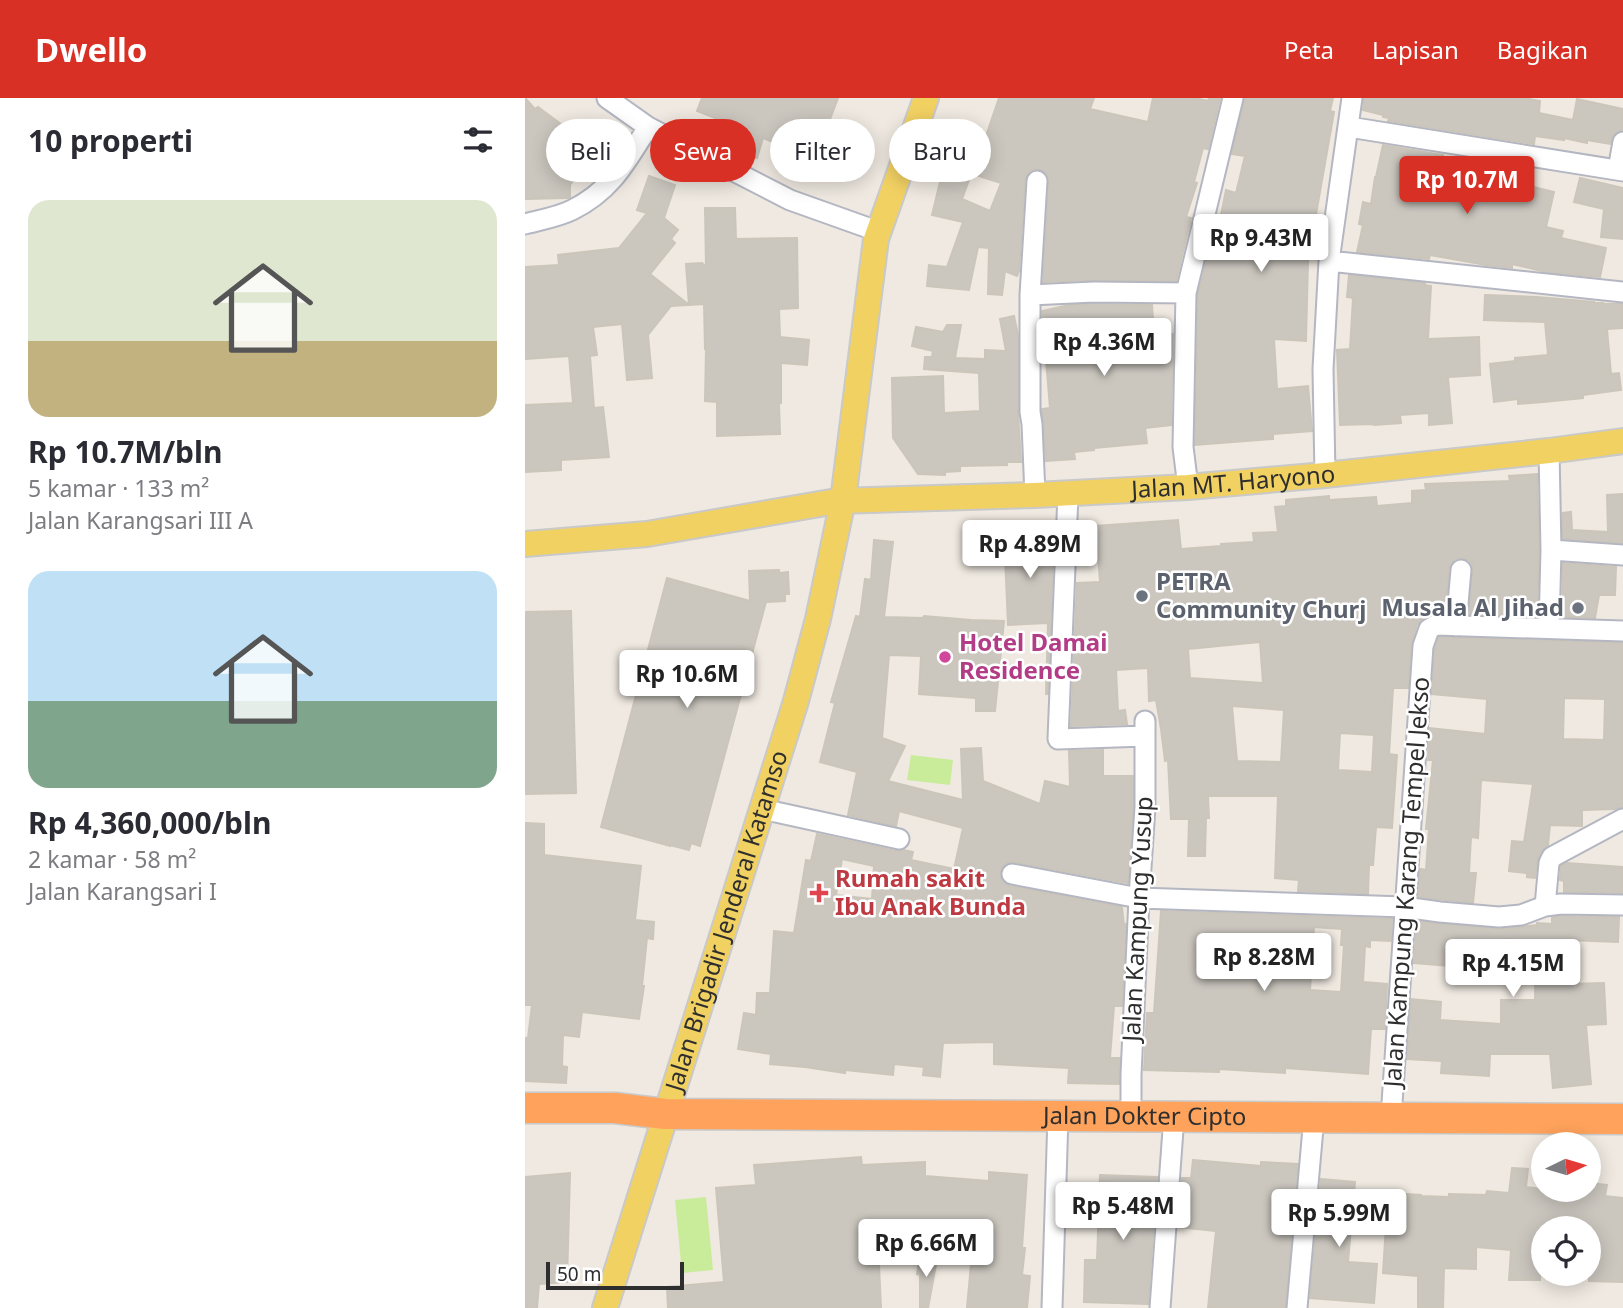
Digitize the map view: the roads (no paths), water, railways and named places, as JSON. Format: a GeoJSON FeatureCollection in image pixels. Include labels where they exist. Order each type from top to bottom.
{"type":"FeatureCollection","features":[{"type":"Feature","properties":{"kind":"highway","name":"Jalan Dokter Cipto"},"geometry":{"type":"LineString","coordinates":[[525,1108],[615,1108],[665,1114],[1623,1119]]}},
{"type":"Feature","properties":{"kind":"main road","name":"Jalan Brigadir Jenderal Katamso"},"geometry":{"type":"LineString","coordinates":[[605,1308],[796,701],[818,619],[843,500],[877,235],[926,98]]}},
{"type":"Feature","properties":{"kind":"main road","name":"Jalan MT. Haryono"},"geometry":{"type":"LineString","coordinates":[[525,544],[646,534],[843,500],[1069,494],[1188,487],[1325,475],[1623,441]]}},
{"type":"Feature","properties":{"kind":"street"},"geometry":{"type":"LineString","coordinates":[[607,98],[648,127],[790,200],[877,235]]}},
{"type":"Feature","properties":{"kind":"street"},"geometry":{"type":"LineString","coordinates":[[1188,487],[1184,447],[1186,293],[1233,98]]}},
{"type":"Feature","properties":{"kind":"street"},"geometry":{"type":"LineString","coordinates":[[1325,475],[1323,369],[1329,261],[1352,98]]}},
{"type":"Feature","properties":{"kind":"street"},"geometry":{"type":"LineString","coordinates":[[525,224],[570,212],[597,195],[619,173],[648,127]]}},
{"type":"Feature","properties":{"kind":"street"},"geometry":{"type":"LineString","coordinates":[[1349,127],[1620,171],[1623,142]]}},
{"type":"Feature","properties":{"kind":"street"},"geometry":{"type":"LineString","coordinates":[[1035,495],[1030,412],[1030,295],[1037,181]]}},
{"type":"Feature","properties":{"kind":"street"},"geometry":{"type":"LineString","coordinates":[[1329,261],[1623,292]]}},
{"type":"Feature","properties":{"kind":"street"},"geometry":{"type":"LineString","coordinates":[[1030,295],[1094,292],[1186,293]]}},
{"type":"Feature","properties":{"kind":"street"},"geometry":{"type":"LineString","coordinates":[[1549,451],[1549,628]]}},
{"type":"Feature","properties":{"kind":"street","name":"Jalan Kampung Yusup"},"geometry":{"type":"LineString","coordinates":[[1069,494],[1058,739],[1145,729],[1145,807],[1131,1116]]}},
{"type":"Feature","properties":{"kind":"street"},"geometry":{"type":"LineString","coordinates":[[1551,550],[1623,555]]}},
{"type":"Feature","properties":{"kind":"street"},"geometry":{"type":"LineString","coordinates":[[1461,570],[1457,626],[1623,631]]}},
{"type":"Feature","properties":{"kind":"street","name":"Jalan Kampung Karang Tempel Jekso"},"geometry":{"type":"LineString","coordinates":[[1391,1118],[1423,646],[1429,629],[1436,625],[1457,626]]}},
{"type":"Feature","properties":{"kind":"street"},"geometry":{"type":"LineString","coordinates":[[762,810],[899,839]]}},
{"type":"Feature","properties":{"kind":"street"},"geometry":{"type":"LineString","coordinates":[[1545,906],[1552,856],[1623,819]]}},
{"type":"Feature","properties":{"kind":"street"},"geometry":{"type":"LineString","coordinates":[[1012,874],[1139,898],[1404,906],[1499,917],[1521,915],[1545,906],[1562,904],[1623,905]]}},
{"type":"Feature","properties":{"kind":"street"},"geometry":{"type":"LineString","coordinates":[[1052,1308],[1058,1116]]}},
{"type":"Feature","properties":{"kind":"street"},"geometry":{"type":"LineString","coordinates":[[1160,1308],[1174,1116]]}},
{"type":"Feature","properties":{"kind":"street"},"geometry":{"type":"LineString","coordinates":[[1297,1308],[1314,1117]]}},
{"type":"Feature","properties":{"kind":"place","name":"PETRA Community Churj"},"geometry":{"type":"Point","coordinates":[1142,596]}},
{"type":"Feature","properties":{"kind":"place","name":"Musala Al Jihad"},"geometry":{"type":"Point","coordinates":[1578,608]}},
{"type":"Feature","properties":{"kind":"place","name":"Hotel Damai Residence"},"geometry":{"type":"Point","coordinates":[945,657]}},
{"type":"Feature","properties":{"kind":"place","name":"Rumah sakit Ibu Anak Bunda"},"geometry":{"type":"Point","coordinates":[819,893]}}]}
